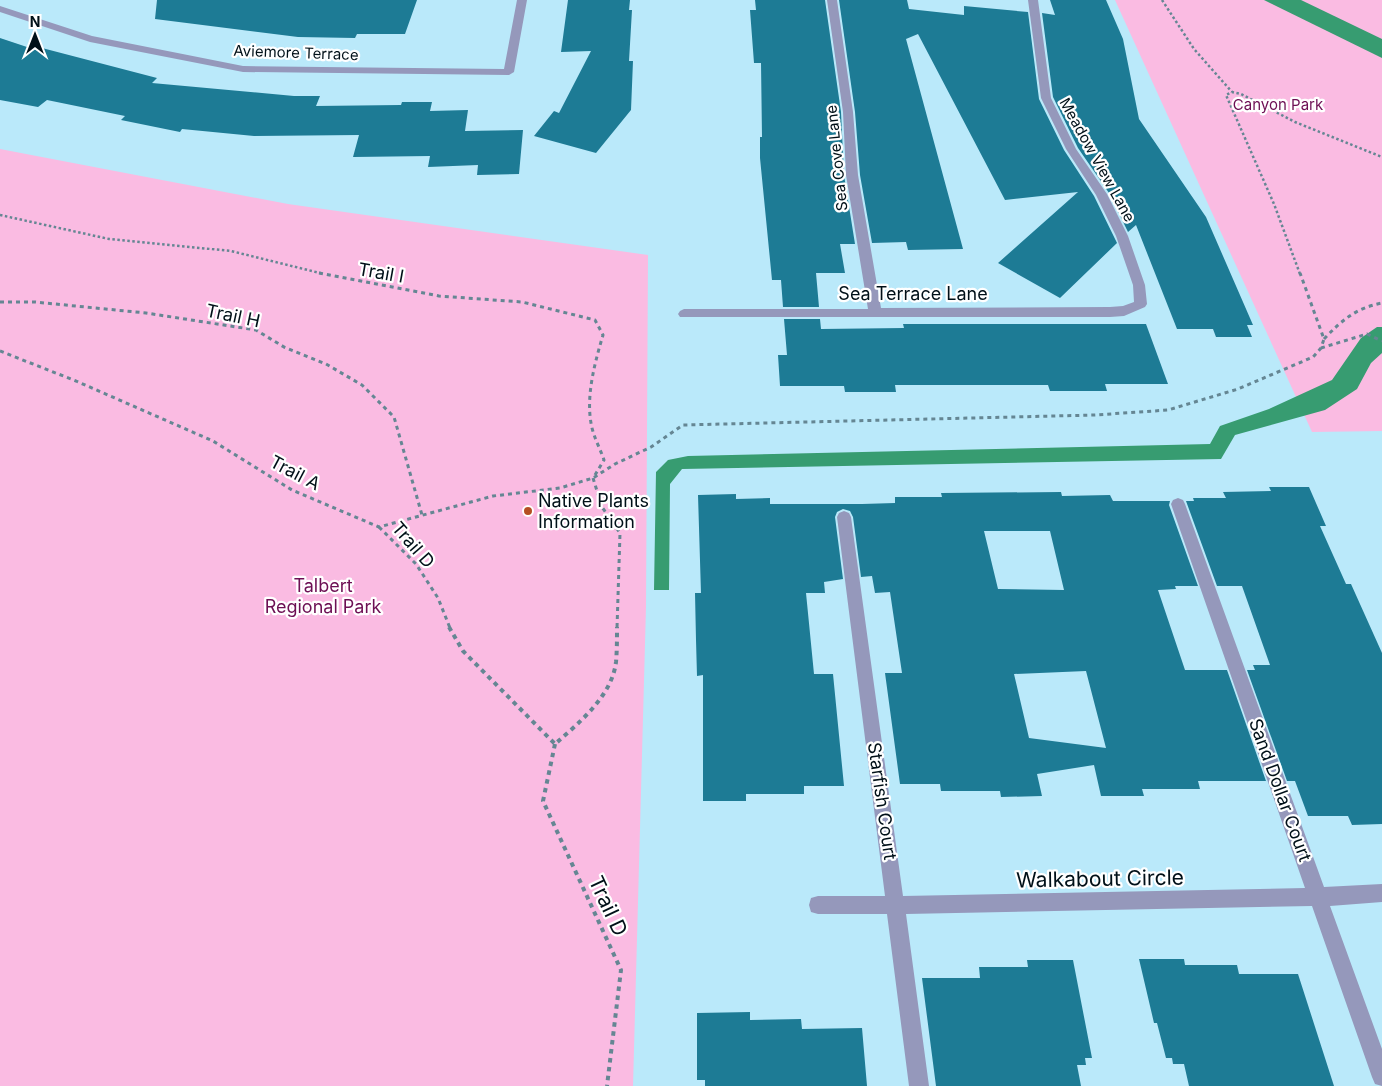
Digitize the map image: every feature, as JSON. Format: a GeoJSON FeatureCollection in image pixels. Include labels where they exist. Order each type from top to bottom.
{"type":"FeatureCollection","features":[{"type":"Feature","properties":{"kind":"street","name":"Aviemore Terrace"},"geometry":{"type":"LineString","coordinates":[[0,9],[90,39],[243,69],[509,72],[522,0]]}},
{"type":"Feature","properties":{"kind":"street","name":"Sea Cove Lane"},"geometry":{"type":"LineString","coordinates":[[832,0],[848,112],[852,175],[876,311]]}},
{"type":"Feature","properties":{"kind":"street","name":"Meadow View Lane"},"geometry":{"type":"LineString","coordinates":[[1033,0],[1046,98],[1072,149],[1101,194],[1122,236],[1139,284],[1141,304]]}},
{"type":"Feature","properties":{"kind":"street","name":"Sea Terrace Lane"},"geometry":{"type":"LineString","coordinates":[[684,314],[876,311],[1110,312],[1124,311],[1141,304]]}},
{"type":"Feature","properties":{"kind":"street","name":"Sand Dollar Court"},"geometry":{"type":"LineString","coordinates":[[1178,504],[1382,1076]]}},
{"type":"Feature","properties":{"kind":"street","name":"Starfish Court"},"geometry":{"type":"LineString","coordinates":[[844,517],[919,1086]]}},
{"type":"Feature","properties":{"kind":"street","name":"Walkabout Circle"},"geometry":{"type":"LineString","coordinates":[[818,905],[896,906],[1318,897],[1382,893]]}},
{"type":"Feature","properties":{"kind":"path"},"geometry":{"type":"LineString","coordinates":[[1162,0],[1194,49],[1232,92],[1295,122],[1382,157]]}},
{"type":"Feature","properties":{"kind":"path"},"geometry":{"type":"LineString","coordinates":[[1232,92],[1226,95],[1229,105],[1274,204],[1324,339]]}},
{"type":"Feature","properties":{"kind":"path","name":"Trail I"},"geometry":{"type":"LineString","coordinates":[[0,215],[109,239],[231,251],[342,279],[439,296],[522,302],[595,320],[603,335],[597,354],[592,386],[591,422],[604,460],[593,478]]}},
{"type":"Feature","properties":{"kind":"path","name":"Trail H"},"geometry":{"type":"LineString","coordinates":[[0,302],[35,302],[146,313],[256,330],[284,347],[326,364],[362,386],[394,417],[422,515]]}},
{"type":"Feature","properties":{"kind":"path"},"geometry":{"type":"LineString","coordinates":[[379,527],[493,496],[560,488],[593,478],[615,464],[651,447],[683,426],[1095,415],[1168,410],[1238,389],[1313,357],[1321,348],[1324,339],[1346,314],[1366,306],[1382,303]]}},
{"type":"Feature","properties":{"kind":"path"},"geometry":{"type":"LineString","coordinates":[[1321,348],[1367,334],[1382,341]]}},
{"type":"Feature","properties":{"kind":"path","name":"Trail A"},"geometry":{"type":"LineString","coordinates":[[0,351],[76,381],[213,441],[292,490],[379,527]]}},
{"type":"Feature","properties":{"kind":"path"},"geometry":{"type":"LineString","coordinates":[[555,744],[584,719],[612,681],[616,663],[620,533],[602,507],[593,478]]}},
{"type":"Feature","properties":{"kind":"path","name":"Trail D"},"geometry":{"type":"LineString","coordinates":[[379,527],[416,564],[438,598],[448,625],[464,651],[555,744],[543,801],[621,970],[607,1086]]}},
{"type":"Feature","properties":{"kind":"green space","name":"Canyon Park"},"geometry":{"type":"Polygon","coordinates":[[[1115,0],[1382,0],[1382,431],[1312,432],[1115,0]]]}},
{"type":"Feature","properties":{"kind":"green space","name":"Talbert Regional Park"},"geometry":{"type":"Polygon","coordinates":[[[0,149],[288,204],[648,255],[646,607],[633,1086],[0,1086],[0,149]]]}},
{"type":"Feature","properties":{"kind":"shaded area"},"geometry":{"type":"Polygon","coordinates":[[[1264,0],[1301,0],[1382,39],[1382,58],[1264,0]]]}},
{"type":"Feature","properties":{"kind":"shaded area"},"geometry":{"type":"Polygon","coordinates":[[[1377,327],[1382,327],[1382,353],[1371,363],[1357,389],[1325,410],[1235,435],[1221,459],[682,469],[670,484],[669,590],[654,590],[656,472],[668,460],[688,456],[1210,444],[1220,426],[1269,409],[1332,380],[1361,338],[1377,327]]]}},
{"type":"Feature","properties":{"kind":"building"},"geometry":{"type":"Polygon","coordinates":[[[157,0],[417,0],[405,34],[357,34],[355,38],[298,37],[155,19],[157,0]]]}},
{"type":"Feature","properties":{"kind":"building"},"geometry":{"type":"Polygon","coordinates":[[[568,0],[630,0],[629,10],[632,10],[629,61],[633,61],[631,110],[596,153],[534,136],[554,111],[559,113],[591,51],[561,52],[568,0]]]}},
{"type":"Feature","properties":{"kind":"building"},"geometry":{"type":"Polygon","coordinates":[[[755,0],[825,0],[841,112],[844,175],[855,244],[840,244],[845,273],[816,273],[819,307],[783,307],[781,280],[772,280],[760,158],[760,137],[762,137],[761,63],[754,63],[750,10],[756,10],[755,0]]]}},
{"type":"Feature","properties":{"kind":"building"},"geometry":{"type":"Polygon","coordinates":[[[839,0],[907,0],[909,9],[964,15],[964,6],[1028,12],[1039,99],[1064,150],[1094,196],[1117,243],[1060,298],[998,263],[1078,192],[1005,200],[918,34],[906,39],[963,249],[908,250],[906,242],[872,243],[860,175],[855,112],[839,0]]]}},
{"type":"Feature","properties":{"kind":"building"},"geometry":{"type":"Polygon","coordinates":[[[1050,0],[1106,0],[1123,39],[1139,119],[1206,217],[1253,325],[1247,325],[1252,337],[1216,337],[1213,329],[1177,329],[1136,225],[1128,232],[1109,193],[1078,148],[1053,97],[1042,13],[1055,15],[1050,0]]]}},
{"type":"Feature","properties":{"kind":"building"},"geometry":{"type":"Polygon","coordinates":[[[0,38],[39,51],[42,48],[157,78],[152,83],[294,96],[320,96],[316,106],[401,105],[402,102],[432,102],[430,111],[468,110],[465,131],[523,130],[519,174],[477,175],[478,165],[428,167],[430,156],[353,157],[359,135],[254,136],[182,129],[180,132],[121,120],[125,116],[47,100],[38,107],[0,100],[0,38]]]}},
{"type":"Feature","properties":{"kind":"building"},"geometry":{"type":"Polygon","coordinates":[[[784,319],[820,319],[821,329],[904,328],[903,324],[1146,324],[1168,384],[1105,384],[1107,391],[1050,391],[1048,385],[895,385],[896,392],[845,392],[844,386],[780,386],[778,355],[787,355],[784,319]]]}},
{"type":"Feature","properties":{"kind":"building"},"geometry":{"type":"Polygon","coordinates":[[[1269,487],[1309,487],[1326,526],[1320,526],[1346,584],[1351,584],[1382,653],[1382,824],[1352,825],[1348,816],[1308,816],[1295,781],[1287,781],[1247,670],[1255,670],[1253,665],[1270,665],[1242,586],[1217,586],[1186,501],[1194,501],[1193,498],[1226,498],[1223,492],[1271,491],[1269,487]]]}},
{"type":"Feature","properties":{"kind":"building"},"geometry":{"type":"Polygon","coordinates":[[[1061,492],[1062,496],[1110,495],[1113,501],[1170,501],[1169,505],[1198,586],[1175,586],[1176,589],[1158,590],[1185,670],[1227,670],[1266,781],[1198,781],[1200,789],[1142,789],[1144,796],[1101,796],[1094,765],[1037,774],[1042,796],[1001,797],[1000,791],[941,791],[940,784],[900,784],[885,673],[902,673],[890,592],[875,593],[872,576],[861,577],[853,517],[850,511],[843,509],[837,512],[835,517],[843,579],[824,582],[825,593],[806,593],[814,674],[833,674],[844,786],[804,786],[804,794],[746,794],[746,801],[703,801],[703,675],[697,676],[695,593],[701,593],[698,495],[736,494],[736,499],[770,498],[770,504],[862,504],[895,503],[895,497],[942,497],[941,493],[1061,492]],[[984,531],[998,589],[1064,590],[1050,531],[984,531]],[[1086,671],[1014,674],[1029,738],[1106,748],[1086,671]]]}},
{"type":"Feature","properties":{"kind":"building"},"geometry":{"type":"Polygon","coordinates":[[[1139,959],[1184,959],[1185,965],[1237,965],[1239,974],[1298,974],[1334,1086],[1189,1086],[1184,1064],[1173,1064],[1172,1058],[1166,1058],[1157,1023],[1154,1023],[1139,959]]]}},
{"type":"Feature","properties":{"kind":"building"},"geometry":{"type":"Polygon","coordinates":[[[1027,960],[1073,960],[1092,1058],[1085,1058],[1086,1065],[1077,1065],[1081,1086],[936,1086],[922,978],[980,978],[979,967],[1028,967],[1027,960]]]}},
{"type":"Feature","properties":{"kind":"building"},"geometry":{"type":"Polygon","coordinates":[[[750,1012],[750,1020],[801,1019],[802,1029],[862,1028],[867,1086],[705,1086],[705,1080],[697,1080],[697,1013],[750,1012]]]}},
{"type":"Feature","properties":{"kind":"place","name":"Native Plants Information"},"geometry":{"type":"Point","coordinates":[528,511]}}]}
